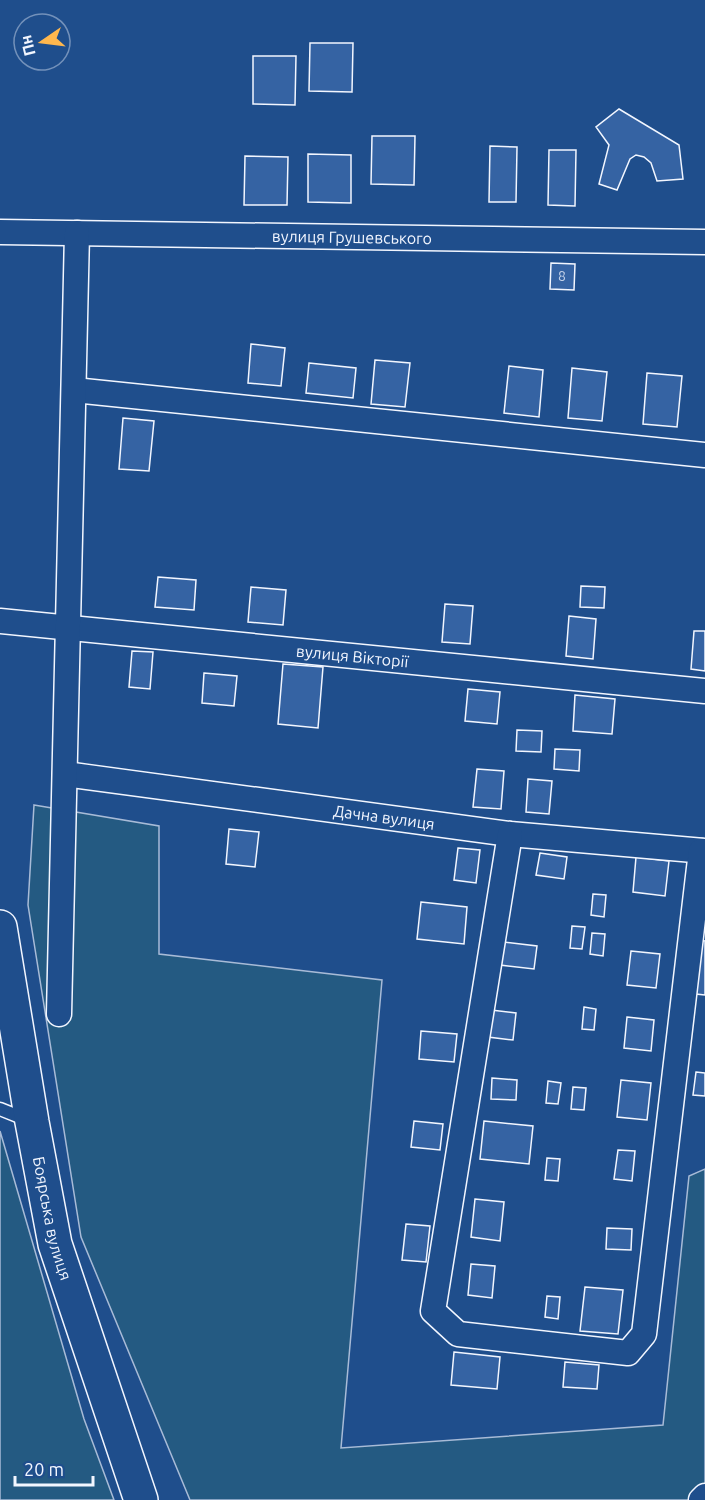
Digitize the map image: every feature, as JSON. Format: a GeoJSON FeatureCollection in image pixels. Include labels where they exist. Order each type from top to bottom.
{"type":"FeatureCollection","features":[{"type":"Feature","properties":{"kind":"street","name":"вулиця Грушевського"},"geometry":{"type":"LineString","coordinates":[[0,232],[705,242]]}},
{"type":"Feature","properties":{"kind":"street"},"geometry":{"type":"LineString","coordinates":[[59,1014],[77,233]]}},
{"type":"Feature","properties":{"kind":"street"},"geometry":{"type":"LineString","coordinates":[[74,390],[705,456]]}},
{"type":"Feature","properties":{"kind":"street","name":"вулиця Вікторії"},"geometry":{"type":"LineString","coordinates":[[0,621],[705,692]]}},
{"type":"Feature","properties":{"kind":"street","name":"Дачна вулиця"},"geometry":{"type":"LineString","coordinates":[[65,774],[510,834],[703,851]]}},
{"type":"Feature","properties":{"kind":"street"},"geometry":{"type":"LineString","coordinates":[[510,834],[433,1311],[458,1334],[628,1353],[644,1334],[703,851]]}},
{"type":"Feature","properties":{"kind":"street","name":"Боярська вулиця"},"geometry":{"type":"LineString","coordinates":[[0,927],[32,1122],[55,1244],[141,1500]]}},
{"type":"Feature","properties":{"kind":"street"},"geometry":{"type":"LineString","coordinates":[[701,1500],[705,1496]]}},
{"type":"Feature","properties":{"kind":"lane"},"geometry":{"type":"LineString","coordinates":[[0,1109],[32,1122]]}},
{"type":"Feature","properties":{"kind":"shaded area"},"geometry":{"type":"Polygon","coordinates":[[[34,805],[159,826],[159,954],[382,980],[341,1448],[663,1425],[689,1176],[705,1169],[705,1500],[190,1500],[81,1237],[28,905],[34,805]]]}},
{"type":"Feature","properties":{"kind":"shaded area"},"geometry":{"type":"Polygon","coordinates":[[[0,1131],[84,1419],[114,1500],[0,1500],[0,1131]]]}},
{"type":"Feature","properties":{"kind":"building"},"geometry":{"type":"Polygon","coordinates":[[[310,43],[353,43],[352,92],[309,91],[310,43]]]}},
{"type":"Feature","properties":{"kind":"building"},"geometry":{"type":"Polygon","coordinates":[[[253,56],[296,56],[295,105],[253,104],[253,56]]]}},
{"type":"Feature","properties":{"kind":"building"},"geometry":{"type":"Polygon","coordinates":[[[619,109],[679,145],[683,179],[657,181],[651,163],[644,157],[636,155],[630,159],[617,190],[599,184],[609,145],[596,127],[619,109]]]}},
{"type":"Feature","properties":{"kind":"building"},"geometry":{"type":"Polygon","coordinates":[[[372,136],[415,136],[414,185],[371,184],[372,136]]]}},
{"type":"Feature","properties":{"kind":"building"},"geometry":{"type":"Polygon","coordinates":[[[490,146],[517,147],[516,202],[489,202],[490,146]]]}},
{"type":"Feature","properties":{"kind":"building"},"geometry":{"type":"Polygon","coordinates":[[[549,150],[576,150],[575,206],[548,205],[549,150]]]}},
{"type":"Feature","properties":{"kind":"building"},"geometry":{"type":"Polygon","coordinates":[[[308,154],[351,155],[351,203],[308,202],[308,154]]]}},
{"type":"Feature","properties":{"kind":"building"},"geometry":{"type":"Polygon","coordinates":[[[245,156],[288,157],[287,205],[244,205],[245,156]]]}},
{"type":"Feature","properties":{"kind":"building"},"geometry":{"type":"Polygon","coordinates":[[[551,263],[575,264],[574,290],[550,289],[551,263]]]}},
{"type":"Feature","properties":{"kind":"building"},"geometry":{"type":"Polygon","coordinates":[[[251,344],[285,348],[281,386],[248,383],[251,344]]]}},
{"type":"Feature","properties":{"kind":"building"},"geometry":{"type":"Polygon","coordinates":[[[375,360],[410,363],[405,407],[371,404],[375,360]]]}},
{"type":"Feature","properties":{"kind":"building"},"geometry":{"type":"Polygon","coordinates":[[[309,363],[356,368],[353,398],[306,393],[309,363]]]}},
{"type":"Feature","properties":{"kind":"building"},"geometry":{"type":"Polygon","coordinates":[[[509,366],[543,370],[539,417],[504,413],[509,366]]]}},
{"type":"Feature","properties":{"kind":"building"},"geometry":{"type":"Polygon","coordinates":[[[572,368],[607,372],[602,421],[568,418],[572,368]]]}},
{"type":"Feature","properties":{"kind":"building"},"geometry":{"type":"Polygon","coordinates":[[[647,373],[682,376],[677,427],[643,424],[647,373]]]}},
{"type":"Feature","properties":{"kind":"building"},"geometry":{"type":"Polygon","coordinates":[[[123,418],[154,421],[149,471],[119,469],[123,418]]]}},
{"type":"Feature","properties":{"kind":"building"},"geometry":{"type":"Polygon","coordinates":[[[158,577],[196,580],[194,610],[155,607],[158,577]]]}},
{"type":"Feature","properties":{"kind":"building"},"geometry":{"type":"Polygon","coordinates":[[[581,586],[605,587],[604,608],[580,607],[581,586]]]}},
{"type":"Feature","properties":{"kind":"building"},"geometry":{"type":"Polygon","coordinates":[[[251,587],[286,590],[283,625],[248,622],[251,587]]]}},
{"type":"Feature","properties":{"kind":"building"},"geometry":{"type":"Polygon","coordinates":[[[445,604],[473,606],[470,644],[442,642],[445,604]]]}},
{"type":"Feature","properties":{"kind":"building"},"geometry":{"type":"Polygon","coordinates":[[[569,616],[596,619],[593,659],[566,656],[569,616]]]}},
{"type":"Feature","properties":{"kind":"building"},"geometry":{"type":"Polygon","coordinates":[[[694,631],[705,631],[705,671],[691,669],[694,631]]]}},
{"type":"Feature","properties":{"kind":"building"},"geometry":{"type":"Polygon","coordinates":[[[132,651],[153,652],[150,689],[129,687],[132,651]]]}},
{"type":"Feature","properties":{"kind":"building"},"geometry":{"type":"Polygon","coordinates":[[[283,664],[323,667],[318,728],[278,724],[283,664]]]}},
{"type":"Feature","properties":{"kind":"building"},"geometry":{"type":"Polygon","coordinates":[[[204,673],[237,676],[234,706],[202,703],[204,673]]]}},
{"type":"Feature","properties":{"kind":"building"},"geometry":{"type":"Polygon","coordinates":[[[468,689],[500,692],[497,724],[465,721],[468,689]]]}},
{"type":"Feature","properties":{"kind":"building"},"geometry":{"type":"Polygon","coordinates":[[[575,695],[615,699],[612,734],[573,731],[575,695]]]}},
{"type":"Feature","properties":{"kind":"building"},"geometry":{"type":"Polygon","coordinates":[[[517,730],[542,731],[541,752],[516,751],[517,730]]]}},
{"type":"Feature","properties":{"kind":"building"},"geometry":{"type":"Polygon","coordinates":[[[555,749],[580,750],[579,771],[554,769],[555,749]]]}},
{"type":"Feature","properties":{"kind":"building"},"geometry":{"type":"Polygon","coordinates":[[[477,769],[504,771],[501,809],[473,807],[477,769]]]}},
{"type":"Feature","properties":{"kind":"building"},"geometry":{"type":"Polygon","coordinates":[[[528,779],[552,781],[549,814],[526,812],[528,779]]]}},
{"type":"Feature","properties":{"kind":"building"},"geometry":{"type":"Polygon","coordinates":[[[229,829],[259,832],[255,867],[226,864],[229,829]]]}},
{"type":"Feature","properties":{"kind":"building"},"geometry":{"type":"Polygon","coordinates":[[[458,848],[480,850],[476,883],[454,880],[458,848]]]}},
{"type":"Feature","properties":{"kind":"building"},"geometry":{"type":"Polygon","coordinates":[[[540,853],[567,857],[564,879],[536,875],[540,853]]]}},
{"type":"Feature","properties":{"kind":"building"},"geometry":{"type":"Polygon","coordinates":[[[636,857],[669,861],[665,896],[633,892],[636,857]]]}},
{"type":"Feature","properties":{"kind":"building"},"geometry":{"type":"Polygon","coordinates":[[[593,894],[606,895],[604,917],[591,915],[593,894]]]}},
{"type":"Feature","properties":{"kind":"building"},"geometry":{"type":"Polygon","coordinates":[[[421,902],[467,907],[464,944],[417,939],[421,902]]]}},
{"type":"Feature","properties":{"kind":"building"},"geometry":{"type":"Polygon","coordinates":[[[572,926],[585,927],[582,949],[570,948],[572,926]]]}},
{"type":"Feature","properties":{"kind":"building"},"geometry":{"type":"Polygon","coordinates":[[[592,933],[605,934],[603,956],[590,954],[592,933]]]}},
{"type":"Feature","properties":{"kind":"building"},"geometry":{"type":"Polygon","coordinates":[[[701,940],[705,941],[705,995],[696,994],[701,940]]]}},
{"type":"Feature","properties":{"kind":"building"},"geometry":{"type":"Polygon","coordinates":[[[503,942],[537,946],[534,969],[500,965],[503,942]]]}},
{"type":"Feature","properties":{"kind":"building"},"geometry":{"type":"Polygon","coordinates":[[[631,951],[660,954],[656,988],[627,985],[631,951]]]}},
{"type":"Feature","properties":{"kind":"building"},"geometry":{"type":"Polygon","coordinates":[[[584,1007],[596,1009],[594,1030],[582,1029],[584,1007]]]}},
{"type":"Feature","properties":{"kind":"building"},"geometry":{"type":"Polygon","coordinates":[[[491,1010],[516,1013],[513,1040],[488,1037],[491,1010]]]}},
{"type":"Feature","properties":{"kind":"building"},"geometry":{"type":"Polygon","coordinates":[[[627,1017],[654,1020],[651,1051],[624,1048],[627,1017]]]}},
{"type":"Feature","properties":{"kind":"building"},"geometry":{"type":"Polygon","coordinates":[[[421,1031],[457,1034],[454,1062],[419,1059],[421,1031]]]}},
{"type":"Feature","properties":{"kind":"building"},"geometry":{"type":"Polygon","coordinates":[[[696,1072],[705,1073],[705,1096],[693,1095],[696,1072]]]}},
{"type":"Feature","properties":{"kind":"building"},"geometry":{"type":"Polygon","coordinates":[[[492,1078],[517,1080],[516,1100],[491,1099],[492,1078]]]}},
{"type":"Feature","properties":{"kind":"building"},"geometry":{"type":"Polygon","coordinates":[[[621,1080],[651,1083],[647,1120],[617,1117],[621,1080]]]}},
{"type":"Feature","properties":{"kind":"building"},"geometry":{"type":"Polygon","coordinates":[[[548,1081],[561,1083],[558,1104],[546,1103],[548,1081]]]}},
{"type":"Feature","properties":{"kind":"building"},"geometry":{"type":"Polygon","coordinates":[[[573,1087],[586,1088],[584,1110],[571,1109],[573,1087]]]}},
{"type":"Feature","properties":{"kind":"building"},"geometry":{"type":"Polygon","coordinates":[[[414,1121],[443,1124],[440,1150],[411,1147],[414,1121]]]}},
{"type":"Feature","properties":{"kind":"building"},"geometry":{"type":"Polygon","coordinates":[[[484,1121],[533,1126],[529,1164],[480,1159],[484,1121]]]}},
{"type":"Feature","properties":{"kind":"building"},"geometry":{"type":"Polygon","coordinates":[[[618,1150],[635,1151],[632,1181],[614,1179],[618,1150]]]}},
{"type":"Feature","properties":{"kind":"building"},"geometry":{"type":"Polygon","coordinates":[[[547,1158],[560,1159],[558,1181],[545,1180],[547,1158]]]}},
{"type":"Feature","properties":{"kind":"building"},"geometry":{"type":"Polygon","coordinates":[[[475,1199],[504,1202],[500,1241],[471,1237],[475,1199]]]}},
{"type":"Feature","properties":{"kind":"building"},"geometry":{"type":"Polygon","coordinates":[[[406,1224],[430,1226],[426,1262],[402,1260],[406,1224]]]}},
{"type":"Feature","properties":{"kind":"building"},"geometry":{"type":"Polygon","coordinates":[[[607,1228],[632,1229],[631,1250],[606,1249],[607,1228]]]}},
{"type":"Feature","properties":{"kind":"building"},"geometry":{"type":"Polygon","coordinates":[[[471,1264],[495,1266],[492,1298],[468,1295],[471,1264]]]}},
{"type":"Feature","properties":{"kind":"building"},"geometry":{"type":"Polygon","coordinates":[[[585,1287],[623,1290],[618,1334],[580,1331],[585,1287]]]}},
{"type":"Feature","properties":{"kind":"building"},"geometry":{"type":"Polygon","coordinates":[[[547,1296],[560,1297],[558,1319],[545,1317],[547,1296]]]}},
{"type":"Feature","properties":{"kind":"building"},"geometry":{"type":"Polygon","coordinates":[[[454,1352],[500,1357],[497,1389],[451,1385],[454,1352]]]}},
{"type":"Feature","properties":{"kind":"building"},"geometry":{"type":"Polygon","coordinates":[[[565,1362],[599,1365],[597,1389],[563,1387],[565,1362]]]}}]}
